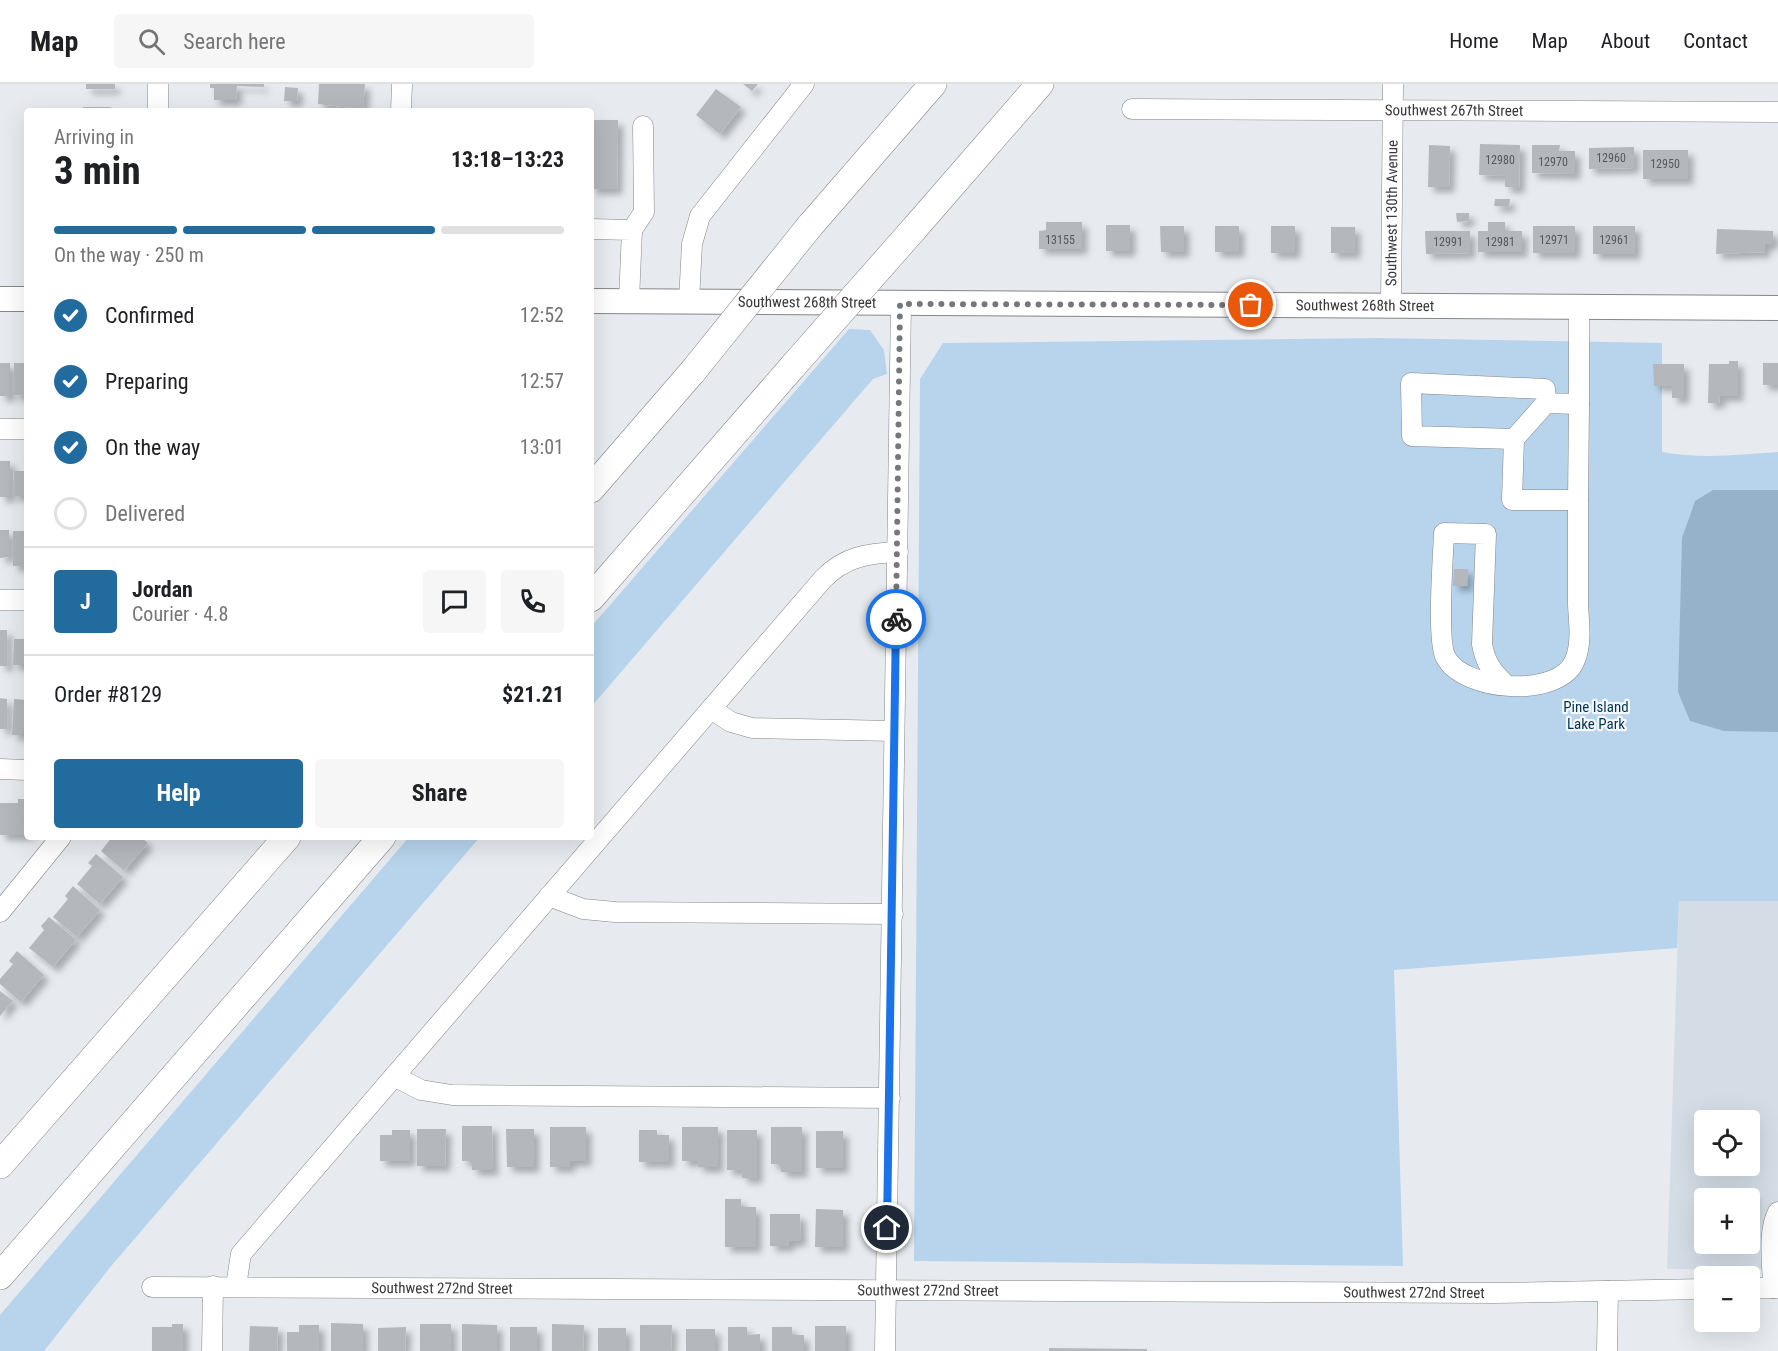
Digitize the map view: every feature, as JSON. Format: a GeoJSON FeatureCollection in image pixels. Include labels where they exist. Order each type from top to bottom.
{"type":"FeatureCollection","features":[{"type":"Feature","properties":{"kind":"highway"},"geometry":{"type":"LineString","coordinates":[[594,486],[694,370],[808,226],[933,84]]}},
{"type":"Feature","properties":{"kind":"highway"},"geometry":{"type":"LineString","coordinates":[[594,595],[1040,84]]}},
{"type":"Feature","properties":{"kind":"highway"},"geometry":{"type":"LineString","coordinates":[[0,1165],[284,840]]}},
{"type":"Feature","properties":{"kind":"highway"},"geometry":{"type":"LineString","coordinates":[[0,1276],[379,840]]}},
{"type":"Feature","properties":{"kind":"highway"},"geometry":{"type":"LineString","coordinates":[[0,1150],[45,1114]]}},
{"type":"Feature","properties":{"kind":"main road"},"geometry":{"type":"LineString","coordinates":[[0,299],[24,298]]}},
{"type":"Feature","properties":{"kind":"main road","name":"Southwest 268th Street"},"geometry":{"type":"LineString","coordinates":[[594,301],[1778,308]]}},
{"type":"Feature","properties":{"kind":"street"},"geometry":{"type":"LineString","coordinates":[[158,84],[158,108]]}},
{"type":"Feature","properties":{"kind":"street"},"geometry":{"type":"LineString","coordinates":[[401,108],[402,84]]}},
{"type":"Feature","properties":{"kind":"street"},"geometry":{"type":"LineString","coordinates":[[689,301],[692,244],[700,216],[804,84]]}},
{"type":"Feature","properties":{"kind":"street","name":"Southwest 130th Avenue"},"geometry":{"type":"LineString","coordinates":[[1391,306],[1393,84]]}},
{"type":"Feature","properties":{"kind":"street","name":"Southwest 267th Street"},"geometry":{"type":"LineString","coordinates":[[1132,109],[1778,112]]}},
{"type":"Feature","properties":{"kind":"street"},"geometry":{"type":"LineString","coordinates":[[629,301],[632,230],[644,212],[644,126]]}},
{"type":"Feature","properties":{"kind":"street"},"geometry":{"type":"LineString","coordinates":[[594,229],[632,230]]}},
{"type":"Feature","properties":{"kind":"street"},"geometry":{"type":"LineString","coordinates":[[885,1351],[900,304]]}},
{"type":"Feature","properties":{"kind":"street"},"geometry":{"type":"LineString","coordinates":[[1505,684],[1491,671],[1484,656],[1482,644],[1486,534],[1444,532],[1443,650],[1455,670],[1470,679],[1505,684],[1537,684],[1560,680],[1575,662],[1579,649],[1579,307]]}},
{"type":"Feature","properties":{"kind":"street"},"geometry":{"type":"LineString","coordinates":[[1514,439],[1412,436],[1411,383],[1545,389],[1546,403],[1514,439],[1512,500],[1578,500]]}},
{"type":"Feature","properties":{"kind":"street"},"geometry":{"type":"LineString","coordinates":[[1546,403],[1579,404]]}},
{"type":"Feature","properties":{"kind":"street"},"geometry":{"type":"LineString","coordinates":[[0,429],[24,429]]}},
{"type":"Feature","properties":{"kind":"street"},"geometry":{"type":"LineString","coordinates":[[236,1286],[241,1254],[828,574],[842,564],[864,554],[898,552]]}},
{"type":"Feature","properties":{"kind":"street"},"geometry":{"type":"LineString","coordinates":[[0,600],[24,600]]}},
{"type":"Feature","properties":{"kind":"street"},"geometry":{"type":"LineString","coordinates":[[711,709],[731,722],[752,728],[894,731]]}},
{"type":"Feature","properties":{"kind":"street"},"geometry":{"type":"LineString","coordinates":[[0,769],[24,770]]}},
{"type":"Feature","properties":{"kind":"street"},"geometry":{"type":"LineString","coordinates":[[0,912],[60,840]]}},
{"type":"Feature","properties":{"kind":"street"},"geometry":{"type":"LineString","coordinates":[[549,896],[583,909],[615,912],[892,914]]}},
{"type":"Feature","properties":{"kind":"street"},"geometry":{"type":"LineString","coordinates":[[394,1076],[421,1090],[458,1096],[890,1098]]}},
{"type":"Feature","properties":{"kind":"street"},"geometry":{"type":"LineString","coordinates":[[1775,1288],[1775,1218],[1778,1212]]}},
{"type":"Feature","properties":{"kind":"street"},"geometry":{"type":"LineString","coordinates":[[212,1351],[213,1286]]}},
{"type":"Feature","properties":{"kind":"street","name":"Southwest 272nd Street"},"geometry":{"type":"LineString","coordinates":[[152,1287],[1457,1293],[1694,1289]]}},
{"type":"Feature","properties":{"kind":"street"},"geometry":{"type":"LineString","coordinates":[[1607,1351],[1608,1291]]}},
{"type":"Feature","properties":{"kind":"shaded area"},"geometry":{"type":"Polygon","coordinates":[[[1713,490],[1778,490],[1778,732],[1724,731],[1690,721],[1678,692],[1682,538],[1695,501],[1713,490]]]}},
{"type":"Feature","properties":{"kind":"shaded area"},"geometry":{"type":"Polygon","coordinates":[[[1679,901],[1778,901],[1778,1270],[1760,1270],[1760,1266],[1694,1266],[1694,1269],[1667,1269],[1679,901]]]}},
{"type":"Feature","properties":{"kind":"green space"},"geometry":{"type":"Polygon","coordinates":[[[849,329],[870,330],[884,350],[887,374],[873,379],[594,704],[594,624],[849,329]]]}},
{"type":"Feature","properties":{"kind":"green space","name":"Pine Island Lake Park"},"geometry":{"type":"Polygon","coordinates":[[[1378,338],[1662,343],[1662,452],[1705,456],[1778,452],[1778,901],[1679,901],[1677,948],[1394,970],[1403,1266],[914,1261],[920,379],[943,343],[1378,338]]]}},
{"type":"Feature","properties":{"kind":"green space"},"geometry":{"type":"Polygon","coordinates":[[[406,840],[477,840],[112,1265],[44,1351],[0,1351],[0,1315],[406,840]]]}},
{"type":"Feature","properties":{"kind":"building"},"geometry":{"type":"Polygon","coordinates":[[[86,84],[115,84],[115,89],[86,89],[86,84]]]}},
{"type":"Feature","properties":{"kind":"building"},"geometry":{"type":"Polygon","coordinates":[[[210,84],[264,84],[264,87],[237,86],[236,100],[214,100],[214,88],[210,88],[210,84]]]}},
{"type":"Feature","properties":{"kind":"building"},"geometry":{"type":"Polygon","coordinates":[[[319,84],[365,84],[363,108],[318,104],[319,84]]]}},
{"type":"Feature","properties":{"kind":"building"},"geometry":{"type":"Polygon","coordinates":[[[743,84],[758,84],[752,91],[743,84]]]}},
{"type":"Feature","properties":{"kind":"building"},"geometry":{"type":"Polygon","coordinates":[[[285,87],[298,88],[297,101],[284,101],[285,87]]]}},
{"type":"Feature","properties":{"kind":"building"},"geometry":{"type":"Polygon","coordinates":[[[716,89],[741,107],[720,134],[696,115],[716,89]]]}},
{"type":"Feature","properties":{"kind":"building"},"geometry":{"type":"Polygon","coordinates":[[[83,107],[111,107],[111,108],[83,107]]]}},
{"type":"Feature","properties":{"kind":"building"},"geometry":{"type":"Polygon","coordinates":[[[594,120],[618,120],[617,189],[594,189],[594,120]]]}},
{"type":"Feature","properties":{"kind":"building"},"geometry":{"type":"Polygon","coordinates":[[[1480,144],[1520,145],[1519,188],[1505,187],[1505,176],[1479,175],[1480,144]]]}},
{"type":"Feature","properties":{"kind":"building"},"geometry":{"type":"Polygon","coordinates":[[[1429,145],[1450,146],[1449,187],[1428,187],[1429,145]]]}},
{"type":"Feature","properties":{"kind":"building"},"geometry":{"type":"Polygon","coordinates":[[[1532,145],[1560,145],[1559,151],[1575,151],[1575,174],[1532,173],[1532,145]]]}},
{"type":"Feature","properties":{"kind":"building"},"geometry":{"type":"Polygon","coordinates":[[[1634,147],[1634,168],[1589,169],[1589,148],[1634,147]]]}},
{"type":"Feature","properties":{"kind":"building"},"geometry":{"type":"Polygon","coordinates":[[[1643,150],[1688,150],[1688,179],[1643,179],[1643,150]]]}},
{"type":"Feature","properties":{"kind":"building"},"geometry":{"type":"Polygon","coordinates":[[[1495,199],[1510,199],[1509,207],[1494,206],[1495,199]]]}},
{"type":"Feature","properties":{"kind":"building"},"geometry":{"type":"Polygon","coordinates":[[[1456,213],[1469,213],[1469,221],[1457,222],[1456,213]]]}},
{"type":"Feature","properties":{"kind":"building"},"geometry":{"type":"Polygon","coordinates":[[[1046,222],[1082,222],[1082,249],[1039,249],[1039,231],[1046,230],[1046,222]]]}},
{"type":"Feature","properties":{"kind":"building"},"geometry":{"type":"Polygon","coordinates":[[[1488,222],[1505,222],[1505,231],[1522,231],[1522,252],[1478,252],[1478,231],[1488,231],[1488,222]]]}},
{"type":"Feature","properties":{"kind":"building"},"geometry":{"type":"Polygon","coordinates":[[[1106,225],[1130,225],[1130,251],[1106,251],[1106,225]]]}},
{"type":"Feature","properties":{"kind":"building"},"geometry":{"type":"Polygon","coordinates":[[[1160,226],[1184,226],[1184,252],[1161,252],[1160,226]]]}},
{"type":"Feature","properties":{"kind":"building"},"geometry":{"type":"Polygon","coordinates":[[[1215,226],[1239,226],[1239,252],[1215,252],[1215,226]]]}},
{"type":"Feature","properties":{"kind":"building"},"geometry":{"type":"Polygon","coordinates":[[[1271,226],[1295,226],[1295,253],[1271,253],[1271,226]]]}},
{"type":"Feature","properties":{"kind":"building"},"geometry":{"type":"Polygon","coordinates":[[[1533,226],[1575,226],[1575,253],[1533,253],[1533,226]]]}},
{"type":"Feature","properties":{"kind":"building"},"geometry":{"type":"Polygon","coordinates":[[[1593,226],[1635,226],[1635,254],[1593,254],[1593,226]]]}},
{"type":"Feature","properties":{"kind":"building"},"geometry":{"type":"Polygon","coordinates":[[[1331,227],[1355,227],[1355,253],[1331,253],[1331,227]]]}},
{"type":"Feature","properties":{"kind":"building"},"geometry":{"type":"Polygon","coordinates":[[[1717,229],[1773,231],[1773,244],[1765,244],[1765,252],[1716,254],[1717,229]]]}},
{"type":"Feature","properties":{"kind":"building"},"geometry":{"type":"Polygon","coordinates":[[[1425,231],[1470,231],[1470,253],[1426,254],[1425,231]]]}},
{"type":"Feature","properties":{"kind":"building"},"geometry":{"type":"Polygon","coordinates":[[[1729,361],[1738,361],[1738,396],[1720,396],[1719,403],[1708,403],[1709,364],[1729,364],[1729,361]]]}},
{"type":"Feature","properties":{"kind":"building"},"geometry":{"type":"Polygon","coordinates":[[[0,363],[10,363],[10,396],[0,396],[0,363]]]}},
{"type":"Feature","properties":{"kind":"building"},"geometry":{"type":"Polygon","coordinates":[[[14,363],[24,363],[24,396],[14,395],[14,363]]]}},
{"type":"Feature","properties":{"kind":"building"},"geometry":{"type":"Polygon","coordinates":[[[1763,363],[1778,363],[1778,385],[1763,385],[1763,363]]]}},
{"type":"Feature","properties":{"kind":"building"},"geometry":{"type":"Polygon","coordinates":[[[1653,364],[1684,364],[1684,398],[1672,398],[1672,386],[1654,386],[1653,364]]]}},
{"type":"Feature","properties":{"kind":"building"},"geometry":{"type":"Polygon","coordinates":[[[0,461],[10,461],[10,497],[0,497],[0,461]]]}},
{"type":"Feature","properties":{"kind":"building"},"geometry":{"type":"Polygon","coordinates":[[[14,471],[24,471],[24,496],[13,496],[14,471]]]}},
{"type":"Feature","properties":{"kind":"building"},"geometry":{"type":"Polygon","coordinates":[[[0,530],[9,530],[9,557],[0,558],[0,530]]]}},
{"type":"Feature","properties":{"kind":"building"},"geometry":{"type":"Polygon","coordinates":[[[13,531],[24,531],[24,566],[13,566],[13,531]]]}},
{"type":"Feature","properties":{"kind":"building"},"geometry":{"type":"Polygon","coordinates":[[[1454,569],[1468,569],[1467,586],[1453,586],[1454,569]]]}},
{"type":"Feature","properties":{"kind":"building"},"geometry":{"type":"Polygon","coordinates":[[[0,630],[7,630],[7,666],[0,666],[0,630]]]}},
{"type":"Feature","properties":{"kind":"building"},"geometry":{"type":"Polygon","coordinates":[[[14,639],[24,639],[24,665],[13,665],[14,639]]]}},
{"type":"Feature","properties":{"kind":"building"},"geometry":{"type":"Polygon","coordinates":[[[0,698],[7,699],[7,729],[0,729],[0,698]]]}},
{"type":"Feature","properties":{"kind":"building"},"geometry":{"type":"Polygon","coordinates":[[[14,699],[24,700],[23,735],[12,735],[14,699]]]}},
{"type":"Feature","properties":{"kind":"building"},"geometry":{"type":"Polygon","coordinates":[[[18,799],[24,799],[24,835],[0,835],[0,803],[18,803],[18,799]]]}},
{"type":"Feature","properties":{"kind":"building"},"geometry":{"type":"Polygon","coordinates":[[[110,840],[144,840],[148,843],[124,871],[101,851],[110,840]]]}},
{"type":"Feature","properties":{"kind":"building"},"geometry":{"type":"Polygon","coordinates":[[[96,854],[123,877],[100,904],[77,884],[92,866],[88,863],[96,854]]]}},
{"type":"Feature","properties":{"kind":"building"},"geometry":{"type":"Polygon","coordinates":[[[73,886],[100,910],[77,937],[53,917],[68,899],[65,896],[73,886]]]}},
{"type":"Feature","properties":{"kind":"building"},"geometry":{"type":"Polygon","coordinates":[[[49,917],[76,940],[53,967],[29,948],[44,930],[41,926],[49,917]]]}},
{"type":"Feature","properties":{"kind":"building"},"geometry":{"type":"Polygon","coordinates":[[[17,951],[44,975],[21,1002],[0,984],[0,979],[13,964],[9,961],[17,951]]]}},
{"type":"Feature","properties":{"kind":"building"},"geometry":{"type":"Polygon","coordinates":[[[0,991],[13,1001],[0,1016],[0,991]]]}},
{"type":"Feature","properties":{"kind":"building"},"geometry":{"type":"Polygon","coordinates":[[[462,1126],[492,1126],[493,1170],[472,1170],[472,1161],[462,1161],[462,1126]]]}},
{"type":"Feature","properties":{"kind":"building"},"geometry":{"type":"Polygon","coordinates":[[[550,1127],[586,1127],[586,1161],[570,1161],[570,1167],[550,1167],[550,1127]]]}},
{"type":"Feature","properties":{"kind":"building"},"geometry":{"type":"Polygon","coordinates":[[[682,1127],[718,1127],[718,1167],[698,1167],[698,1161],[682,1161],[682,1127]]]}},
{"type":"Feature","properties":{"kind":"building"},"geometry":{"type":"Polygon","coordinates":[[[771,1127],[802,1127],[802,1172],[781,1172],[781,1164],[771,1164],[771,1127]]]}},
{"type":"Feature","properties":{"kind":"building"},"geometry":{"type":"Polygon","coordinates":[[[417,1129],[446,1129],[445,1166],[417,1166],[417,1129]]]}},
{"type":"Feature","properties":{"kind":"building"},"geometry":{"type":"Polygon","coordinates":[[[506,1129],[534,1129],[534,1167],[507,1167],[506,1129]]]}},
{"type":"Feature","properties":{"kind":"building"},"geometry":{"type":"Polygon","coordinates":[[[392,1130],[410,1130],[410,1161],[380,1161],[380,1135],[392,1135],[392,1130]]]}},
{"type":"Feature","properties":{"kind":"building"},"geometry":{"type":"Polygon","coordinates":[[[639,1130],[657,1130],[657,1135],[669,1135],[669,1162],[639,1162],[639,1130]]]}},
{"type":"Feature","properties":{"kind":"building"},"geometry":{"type":"Polygon","coordinates":[[[727,1130],[757,1130],[757,1178],[742,1178],[742,1170],[727,1170],[727,1130]]]}},
{"type":"Feature","properties":{"kind":"building"},"geometry":{"type":"Polygon","coordinates":[[[816,1131],[843,1131],[843,1168],[816,1168],[816,1131]]]}},
{"type":"Feature","properties":{"kind":"building"},"geometry":{"type":"Polygon","coordinates":[[[725,1199],[741,1199],[741,1207],[756,1207],[756,1247],[725,1247],[725,1199]]]}},
{"type":"Feature","properties":{"kind":"building"},"geometry":{"type":"Polygon","coordinates":[[[816,1209],[843,1210],[843,1247],[815,1247],[816,1209]]]}},
{"type":"Feature","properties":{"kind":"building"},"geometry":{"type":"Polygon","coordinates":[[[770,1214],[800,1214],[801,1241],[789,1241],[789,1246],[770,1246],[770,1214]]]}},
{"type":"Feature","properties":{"kind":"building"},"geometry":{"type":"Polygon","coordinates":[[[331,1323],[363,1324],[363,1351],[331,1351],[331,1323]]]}},
{"type":"Feature","properties":{"kind":"building"},"geometry":{"type":"Polygon","coordinates":[[[172,1324],[183,1324],[183,1351],[152,1351],[152,1327],[172,1327],[172,1324]]]}},
{"type":"Feature","properties":{"kind":"building"},"geometry":{"type":"Polygon","coordinates":[[[420,1324],[451,1324],[451,1351],[420,1351],[420,1324]]]}},
{"type":"Feature","properties":{"kind":"building"},"geometry":{"type":"Polygon","coordinates":[[[462,1324],[497,1325],[497,1351],[462,1351],[462,1324]]]}},
{"type":"Feature","properties":{"kind":"building"},"geometry":{"type":"Polygon","coordinates":[[[552,1324],[584,1325],[583,1351],[552,1351],[552,1324]]]}},
{"type":"Feature","properties":{"kind":"building"},"geometry":{"type":"Polygon","coordinates":[[[299,1325],[319,1325],[319,1351],[287,1351],[287,1332],[299,1332],[299,1325]]]}},
{"type":"Feature","properties":{"kind":"building"},"geometry":{"type":"Polygon","coordinates":[[[640,1325],[672,1325],[671,1351],[640,1351],[640,1325]]]}},
{"type":"Feature","properties":{"kind":"building"},"geometry":{"type":"Polygon","coordinates":[[[250,1326],[278,1327],[277,1351],[249,1351],[250,1326]]]}},
{"type":"Feature","properties":{"kind":"building"},"geometry":{"type":"Polygon","coordinates":[[[815,1326],[846,1326],[846,1351],[815,1351],[815,1326]]]}},
{"type":"Feature","properties":{"kind":"building"},"geometry":{"type":"Polygon","coordinates":[[[406,1327],[405,1351],[378,1351],[378,1328],[406,1327]]]}},
{"type":"Feature","properties":{"kind":"building"},"geometry":{"type":"Polygon","coordinates":[[[510,1327],[537,1327],[537,1351],[510,1351],[510,1327]]]}},
{"type":"Feature","properties":{"kind":"building"},"geometry":{"type":"Polygon","coordinates":[[[728,1327],[747,1327],[747,1335],[760,1334],[760,1351],[728,1351],[728,1327]]]}},
{"type":"Feature","properties":{"kind":"building"},"geometry":{"type":"Polygon","coordinates":[[[772,1327],[792,1327],[792,1335],[804,1335],[804,1351],[772,1351],[772,1327]]]}},
{"type":"Feature","properties":{"kind":"building"},"geometry":{"type":"Polygon","coordinates":[[[598,1328],[626,1328],[626,1351],[598,1351],[598,1328]]]}},
{"type":"Feature","properties":{"kind":"building"},"geometry":{"type":"Polygon","coordinates":[[[686,1329],[715,1329],[715,1351],[686,1351],[686,1329]]]}},
{"type":"Feature","properties":{"kind":"building"},"geometry":{"type":"Polygon","coordinates":[[[1049,1348],[1147,1349],[1147,1351],[1049,1351],[1049,1348]]]}},
{"type":"Feature","properties":{"kind":"way so far"},"geometry":{"type":"LineString","coordinates":[[896,619],[902,347],[900,304],[1251,305]]}},
{"type":"Feature","properties":{"kind":"route"},"geometry":{"type":"LineString","coordinates":[[887,1228],[896,619]]}}]}
